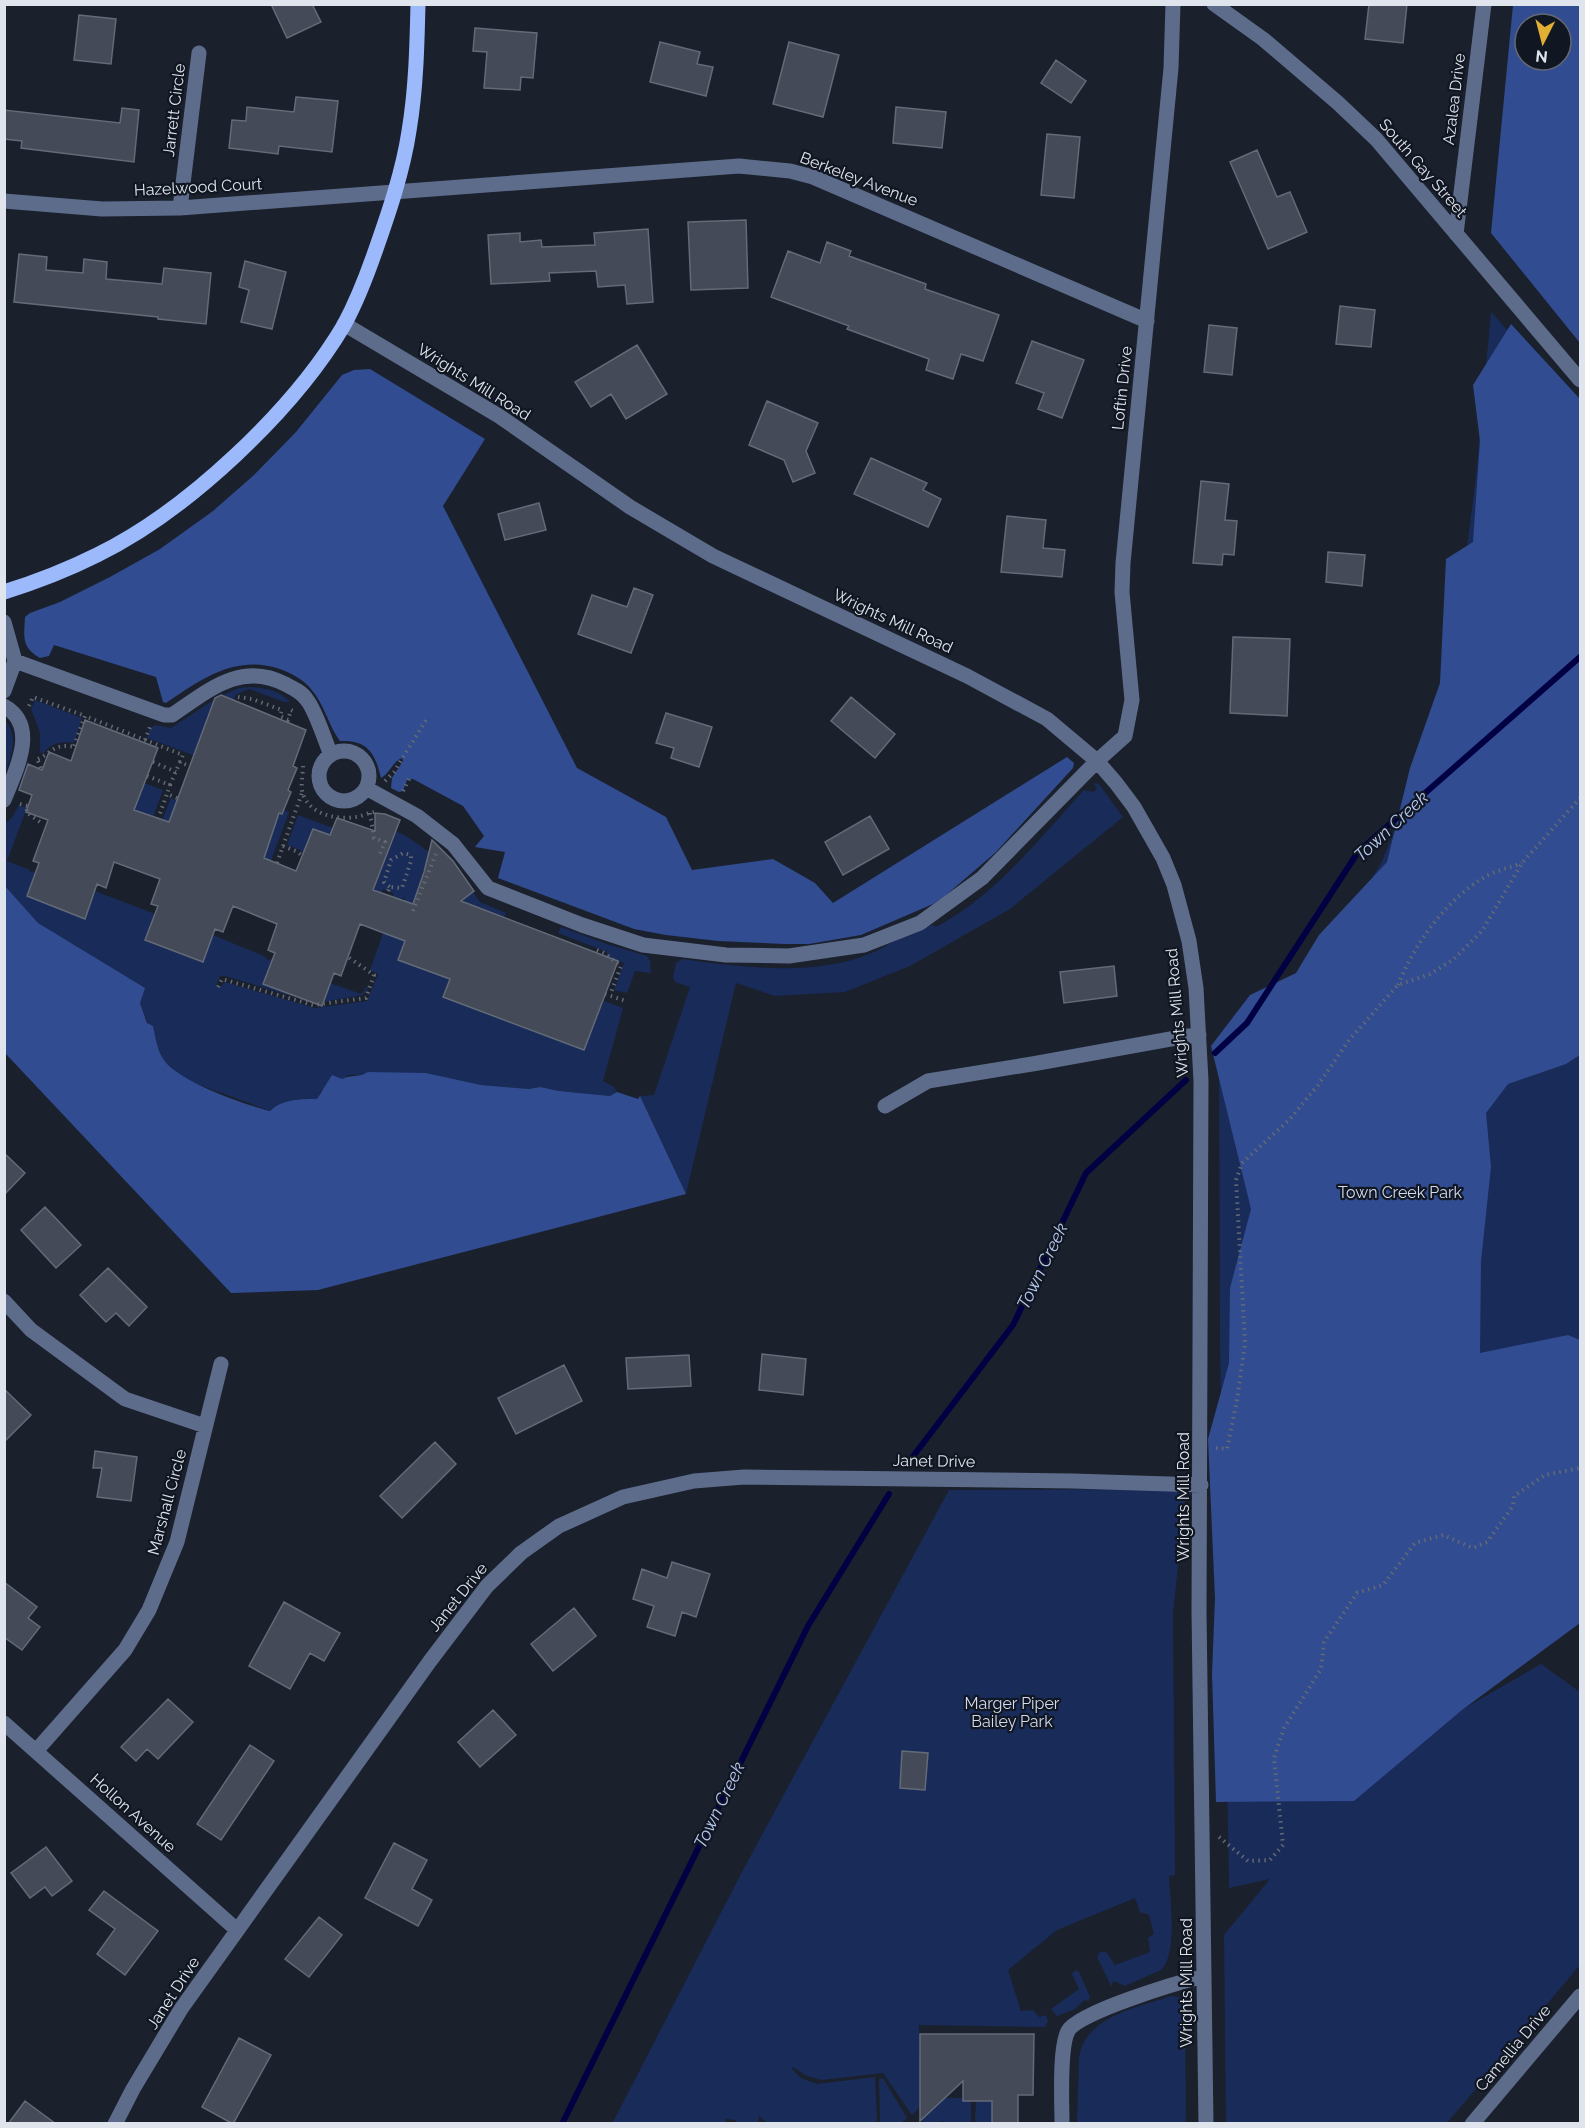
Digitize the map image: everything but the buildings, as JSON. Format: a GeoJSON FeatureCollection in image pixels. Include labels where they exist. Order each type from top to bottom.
{"type":"FeatureCollection","features":[{"type":"Feature","properties":{"kind":"main road"},"geometry":{"type":"LineString","coordinates":[[4,592],[51,576],[98,555],[144,527],[207,480],[238,452],[293,395],[344,324],[373,258],[409,134],[416,71],[418,4]]}},
{"type":"Feature","properties":{"kind":"street","name":"Loftin Drive"},"geometry":{"type":"LineString","coordinates":[[366,788],[417,816],[453,844],[488,888],[582,925],[643,945],[726,955],[789,956],[864,945],[920,923],[982,878],[1096,761],[1125,736],[1132,700],[1122,582],[1171,68],[1173,4]]}},
{"type":"Feature","properties":{"kind":"street","name":"South Gay Street"},"geometry":{"type":"LineString","coordinates":[[1214,4],[1263,39],[1376,139],[1581,380]]}},
{"type":"Feature","properties":{"kind":"street","name":"Azalea Drive"},"geometry":{"type":"LineString","coordinates":[[1456,234],[1484,4]]}},
{"type":"Feature","properties":{"kind":"street","name":"Jarrett Circle"},"geometry":{"type":"LineString","coordinates":[[180,208],[199,53]]}},
{"type":"Feature","properties":{"kind":"street","name":"Berkeley Avenue"},"geometry":{"type":"LineString","coordinates":[[394,191],[739,165],[790,171],[813,177],[890,209],[1147,321]]}},
{"type":"Feature","properties":{"kind":"street","name":"Hazelwood Court"},"geometry":{"type":"LineString","coordinates":[[4,201],[102,209],[180,208],[394,191]]}},
{"type":"Feature","properties":{"kind":"street","name":"Wrights Mill Road"},"geometry":{"type":"LineString","coordinates":[[344,324],[499,416],[630,507],[713,556],[987,687],[1047,719],[1096,761],[1116,783],[1149,831],[1174,885],[1189,941],[1196,988],[1199,1035],[1201,1081],[1199,1611],[1206,2124]]}},
{"type":"Feature","properties":{"kind":"street"},"geometry":{"type":"LineString","coordinates":[[4,622],[15,661],[4,691]]}},
{"type":"Feature","properties":{"kind":"street"},"geometry":{"type":"LineString","coordinates":[[15,661],[164,715],[172,715],[222,682],[247,675],[271,677],[296,689],[308,700],[331,755]]}},
{"type":"Feature","properties":{"kind":"street"},"geometry":{"type":"LineString","coordinates":[[4,706],[12,710],[21,722],[23,733],[22,750],[4,800]]}},
{"type":"Feature","properties":{"kind":"street"},"geometry":{"type":"LineString","coordinates":[[346,752],[361,758],[369,772],[366,788],[354,799],[338,800],[325,791],[319,776],[321,768],[331,755],[346,752]]}},
{"type":"Feature","properties":{"kind":"street"},"geometry":{"type":"LineString","coordinates":[[885,1106],[928,1081],[1199,1035]]}},
{"type":"Feature","properties":{"kind":"street"},"geometry":{"type":"LineString","coordinates":[[4,1301],[31,1330],[125,1399],[206,1426]]}},
{"type":"Feature","properties":{"kind":"street","name":"Marshall Circle"},"geometry":{"type":"LineString","coordinates":[[36,1751],[125,1650],[149,1610],[177,1542],[220,1364]]}},
{"type":"Feature","properties":{"kind":"street","name":"Janet Drive"},"geometry":{"type":"LineString","coordinates":[[115,2124],[133,2089],[181,2009],[430,1661],[487,1586],[521,1553],[559,1526],[623,1497],[694,1481],[744,1477],[1073,1480],[1201,1485]]}},
{"type":"Feature","properties":{"kind":"street","name":"Hollon Avenue"},"geometry":{"type":"LineString","coordinates":[[4,1723],[237,1930]]}},
{"type":"Feature","properties":{"kind":"street"},"geometry":{"type":"LineString","coordinates":[[1062,2124],[1063,2055],[1066,2034],[1071,2026],[1108,2008],[1204,1976]]}},
{"type":"Feature","properties":{"kind":"street","name":"Camellia Drive"},"geometry":{"type":"LineString","coordinates":[[1472,2124],[1581,1996]]}},
{"type":"Feature","properties":{"kind":"path"},"geometry":{"type":"LineString","coordinates":[[236,696],[282,710],[280,716],[288,720],[291,710],[301,714]]}},
{"type":"Feature","properties":{"kind":"path"},"geometry":{"type":"LineString","coordinates":[[27,711],[33,697],[183,755],[158,819]]}},
{"type":"Feature","properties":{"kind":"path"},"geometry":{"type":"LineString","coordinates":[[38,761],[53,748],[64,745],[75,747],[85,716]]}},
{"type":"Feature","properties":{"kind":"path"},"geometry":{"type":"LineString","coordinates":[[384,782],[394,772],[426,720]]}},
{"type":"Feature","properties":{"kind":"path"},"geometry":{"type":"LineString","coordinates":[[37,753],[42,771]]}},
{"type":"Feature","properties":{"kind":"path"},"geometry":{"type":"LineString","coordinates":[[153,762],[176,772]]}},
{"type":"Feature","properties":{"kind":"path"},"geometry":{"type":"LineString","coordinates":[[180,762],[189,766]]}},
{"type":"Feature","properties":{"kind":"path"},"geometry":{"type":"LineString","coordinates":[[277,863],[302,793],[303,766]]}},
{"type":"Feature","properties":{"kind":"path"},"geometry":{"type":"LineString","coordinates":[[147,776],[171,785]]}},
{"type":"Feature","properties":{"kind":"path"},"geometry":{"type":"LineString","coordinates":[[302,793],[309,804],[328,816],[357,817],[377,812]]}},
{"type":"Feature","properties":{"kind":"path"},"geometry":{"type":"LineString","coordinates":[[167,794],[177,798]]}},
{"type":"Feature","properties":{"kind":"path"},"geometry":{"type":"LineString","coordinates":[[1398,985],[1430,974],[1454,959],[1482,931],[1522,863],[1581,798]]}},
{"type":"Feature","properties":{"kind":"path"},"geometry":{"type":"LineString","coordinates":[[370,813],[374,838],[385,842],[380,854]]}},
{"type":"Feature","properties":{"kind":"path"},"geometry":{"type":"LineString","coordinates":[[283,846],[302,856]]}},
{"type":"Feature","properties":{"kind":"path"},"geometry":{"type":"LineString","coordinates":[[413,912],[439,846]]}},
{"type":"Feature","properties":{"kind":"path"},"geometry":{"type":"LineString","coordinates":[[404,853],[411,855],[402,888],[389,889],[384,882],[391,860],[404,853]]}},
{"type":"Feature","properties":{"kind":"path"},"geometry":{"type":"LineString","coordinates":[[1212,1448],[1227,1449],[1245,1343],[1236,1180],[1242,1163],[1290,1119],[1318,1085],[1348,1040],[1398,985],[1406,964],[1438,917],[1456,897],[1485,877],[1522,863]]}},
{"type":"Feature","properties":{"kind":"path"},"geometry":{"type":"LineString","coordinates":[[218,987],[222,979],[313,1005],[366,998],[375,975],[348,957]]}},
{"type":"Feature","properties":{"kind":"path"},"geometry":{"type":"LineString","coordinates":[[605,994],[626,1001]]}},
{"type":"Feature","properties":{"kind":"path"},"geometry":{"type":"LineString","coordinates":[[1203,1823],[1248,1861],[1270,1860],[1282,1845],[1274,1758],[1284,1728],[1321,1669],[1324,1642],[1357,1593],[1383,1585],[1415,1543],[1443,1535],[1473,1548],[1487,1542],[1513,1506],[1514,1496],[1545,1475],[1581,1468]]}},
{"type":"Feature","properties":{"kind":"green space"},"geometry":{"type":"Polygon","coordinates":[[[1513,5],[1580,5],[1580,343],[1491,233],[1513,5]]]}},
{"type":"Feature","properties":{"kind":"green space","name":"Town Creek Park"},"geometry":{"type":"Polygon","coordinates":[[[1491,312],[1580,412],[1580,1605],[1465,1708],[1541,1664],[1580,1692],[1580,1965],[1447,2123],[1226,2123],[1224,1935],[1270,1879],[1229,1888],[1220,1342],[1219,1041],[1328,952],[1382,861],[1428,749],[1456,632],[1476,477],[1491,312]]]}},
{"type":"Feature","properties":{"kind":"green space","name":"Town Creek Park"},"geometry":{"type":"Polygon","coordinates":[[[1511,324],[1580,399],[1580,1055],[1566,1064],[1508,1084],[1486,1113],[1491,1167],[1481,1261],[1480,1353],[1568,1335],[1580,1340],[1580,1623],[1462,1710],[1354,1801],[1216,1802],[1212,1674],[1215,1598],[1208,1439],[1229,1363],[1230,1288],[1251,1209],[1211,1046],[1250,995],[1296,973],[1319,935],[1387,862],[1410,768],[1440,683],[1446,559],[1473,542],[1480,441],[1473,385],[1511,324]]]}},
{"type":"Feature","properties":{"kind":"green space"},"geometry":{"type":"Polygon","coordinates":[[[370,369],[485,439],[443,506],[577,768],[666,817],[692,870],[773,859],[815,883],[833,903],[1067,757],[1074,763],[1073,768],[996,852],[933,904],[861,935],[809,944],[718,941],[634,929],[498,878],[505,852],[475,847],[484,836],[463,806],[413,779],[407,780],[403,791],[399,792],[391,788],[392,778],[403,761],[402,758],[381,778],[369,750],[357,743],[340,741],[311,689],[301,680],[280,669],[264,665],[249,665],[220,671],[192,685],[166,703],[163,702],[156,677],[54,645],[49,656],[40,658],[30,650],[24,636],[25,617],[110,577],[160,549],[213,511],[254,475],[296,432],[342,375],[354,370],[370,369]]]}},
{"type":"Feature","properties":{"kind":"green space"},"geometry":{"type":"Polygon","coordinates":[[[239,688],[271,690],[290,702],[284,702],[249,689],[235,695],[234,700],[223,695],[239,688]]]}},
{"type":"Feature","properties":{"kind":"green space"},"geometry":{"type":"Polygon","coordinates":[[[215,699],[193,755],[147,738],[150,728],[156,725],[171,728],[215,699]]]}},
{"type":"Feature","properties":{"kind":"green space"},"geometry":{"type":"Polygon","coordinates":[[[35,700],[82,718],[74,743],[57,744],[49,747],[43,754],[40,752],[40,733],[31,709],[35,700]]]}},
{"type":"Feature","properties":{"kind":"green space"},"geometry":{"type":"Polygon","coordinates":[[[5,720],[13,739],[5,774],[5,720]]]}},
{"type":"Feature","properties":{"kind":"green space"},"geometry":{"type":"Polygon","coordinates":[[[144,783],[163,790],[153,817],[134,810],[144,783]]]}},
{"type":"Feature","properties":{"kind":"green space"},"geometry":{"type":"Polygon","coordinates":[[[1094,783],[1099,784],[1123,817],[1010,909],[910,966],[845,992],[775,996],[736,983],[686,1194],[640,1096],[654,1095],[690,987],[675,982],[673,977],[676,963],[682,959],[752,967],[825,966],[869,954],[913,932],[932,925],[936,927],[958,914],[997,883],[1084,790],[1093,792],[1097,789],[1094,783]]]}},
{"type":"Feature","properties":{"kind":"green space"},"geometry":{"type":"Polygon","coordinates":[[[171,798],[187,806],[206,837],[162,820],[171,798]]]}},
{"type":"Feature","properties":{"kind":"green space"},"geometry":{"type":"Polygon","coordinates":[[[19,805],[27,808],[7,861],[30,870],[30,873],[34,871],[28,896],[84,918],[95,891],[155,914],[145,941],[202,962],[213,935],[266,957],[267,960],[273,959],[263,984],[298,998],[225,976],[220,976],[216,986],[220,987],[225,982],[315,1008],[367,1001],[378,974],[370,970],[383,933],[400,939],[407,934],[398,960],[449,979],[443,997],[584,1049],[604,1001],[623,1008],[603,1081],[614,1087],[617,1092],[610,1096],[540,1087],[529,1089],[481,1085],[426,1073],[349,1075],[321,1091],[317,1099],[286,1102],[270,1111],[194,1083],[176,1073],[162,1058],[140,1003],[64,940],[38,923],[5,886],[5,824],[19,805]]]}},
{"type":"Feature","properties":{"kind":"green space"},"geometry":{"type":"Polygon","coordinates":[[[284,810],[289,812],[271,861],[225,844],[260,833],[271,837],[279,813],[282,814],[284,810]]]}},
{"type":"Feature","properties":{"kind":"green space"},"geometry":{"type":"Polygon","coordinates":[[[298,815],[333,828],[330,835],[313,829],[304,854],[287,845],[298,815]]]}},
{"type":"Feature","properties":{"kind":"green space"},"geometry":{"type":"Polygon","coordinates":[[[375,825],[397,831],[429,852],[413,904],[404,901],[405,897],[401,899],[383,889],[381,893],[372,895],[386,857],[376,832],[373,830],[375,825]]]}},
{"type":"Feature","properties":{"kind":"green space"},"geometry":{"type":"Polygon","coordinates":[[[437,861],[464,899],[473,892],[480,902],[506,913],[504,918],[460,898],[437,861]]]}},
{"type":"Feature","properties":{"kind":"green space"},"geometry":{"type":"Polygon","coordinates":[[[5,886],[38,923],[145,988],[140,1003],[147,1023],[153,1026],[162,1057],[169,1066],[195,1083],[270,1111],[286,1102],[317,1099],[332,1075],[342,1079],[368,1072],[426,1073],[481,1085],[529,1089],[540,1087],[610,1096],[617,1092],[638,1099],[640,1096],[686,1194],[318,1290],[231,1293],[5,1053],[5,886]]]}},
{"type":"Feature","properties":{"kind":"green space"},"geometry":{"type":"Polygon","coordinates":[[[561,927],[647,956],[651,973],[635,971],[627,993],[614,990],[624,963],[607,957],[607,952],[558,933],[561,927]]]}},
{"type":"Feature","properties":{"kind":"green space"},"geometry":{"type":"Polygon","coordinates":[[[330,983],[361,994],[367,986],[368,988],[363,995],[323,1002],[330,983]]]}},
{"type":"Feature","properties":{"kind":"green space","name":"Marger Piper Bailey Park"},"geometry":{"type":"Polygon","coordinates":[[[1174,1489],[1186,1493],[1173,1613],[1175,1875],[1169,1876],[1170,1952],[1161,1970],[1125,1986],[1114,1981],[1111,1986],[1098,1959],[1100,1952],[1106,1952],[1115,1965],[1150,1952],[1148,1938],[1154,1934],[1149,1915],[1140,1912],[1135,1898],[1057,1930],[1008,1970],[1021,2011],[1033,2010],[1039,2017],[1046,2015],[1048,2021],[1045,2027],[919,2025],[920,2097],[923,2104],[912,2115],[883,2073],[821,2080],[807,2076],[793,2067],[792,2069],[801,2078],[817,2084],[875,2077],[877,2121],[872,2124],[769,2124],[759,2116],[758,2124],[736,2123],[736,2120],[726,2119],[725,2124],[612,2124],[743,1870],[949,1490],[1174,1489]]]}},
{"type":"Feature","properties":{"kind":"green space"},"geometry":{"type":"Polygon","coordinates":[[[1076,1970],[1090,1997],[1088,2001],[1084,2000],[1075,2009],[1057,2016],[1051,2009],[1079,1989],[1072,1974],[1076,1970]]]}},
{"type":"Feature","properties":{"kind":"green space"},"geometry":{"type":"Polygon","coordinates":[[[1171,1996],[1179,1997],[1185,2003],[1186,2123],[1077,2123],[1079,2058],[1083,2044],[1091,2032],[1115,2016],[1171,1996]]]}},
{"type":"Feature","properties":{"kind":"green space"},"geometry":{"type":"Polygon","coordinates":[[[883,2078],[907,2118],[901,2123],[880,2123],[879,2079],[883,2078]]]}},
{"type":"Feature","properties":{"kind":"green space"},"geometry":{"type":"Polygon","coordinates":[[[935,2098],[963,2098],[971,2101],[971,2122],[923,2123],[922,2119],[934,2108],[935,2098]]]}},
{"type":"Feature","properties":{"kind":"green space"},"geometry":{"type":"Polygon","coordinates":[[[976,2101],[992,2101],[992,2123],[975,2121],[976,2101]]]}},
{"type":"Feature","properties":{"kind":"waterway","name":"Town Creek"},"geometry":{"type":"LineString","coordinates":[[1215,1053],[1247,1023],[1358,852],[1580,657]]}},
{"type":"Feature","properties":{"kind":"waterway","name":"Town Creek"},"geometry":{"type":"LineString","coordinates":[[908,1463],[1013,1325],[1086,1173],[1186,1080]]}},
{"type":"Feature","properties":{"kind":"waterway","name":"Town Creek"},"geometry":{"type":"LineString","coordinates":[[562,2124],[808,1626],[889,1494]]}}]}
